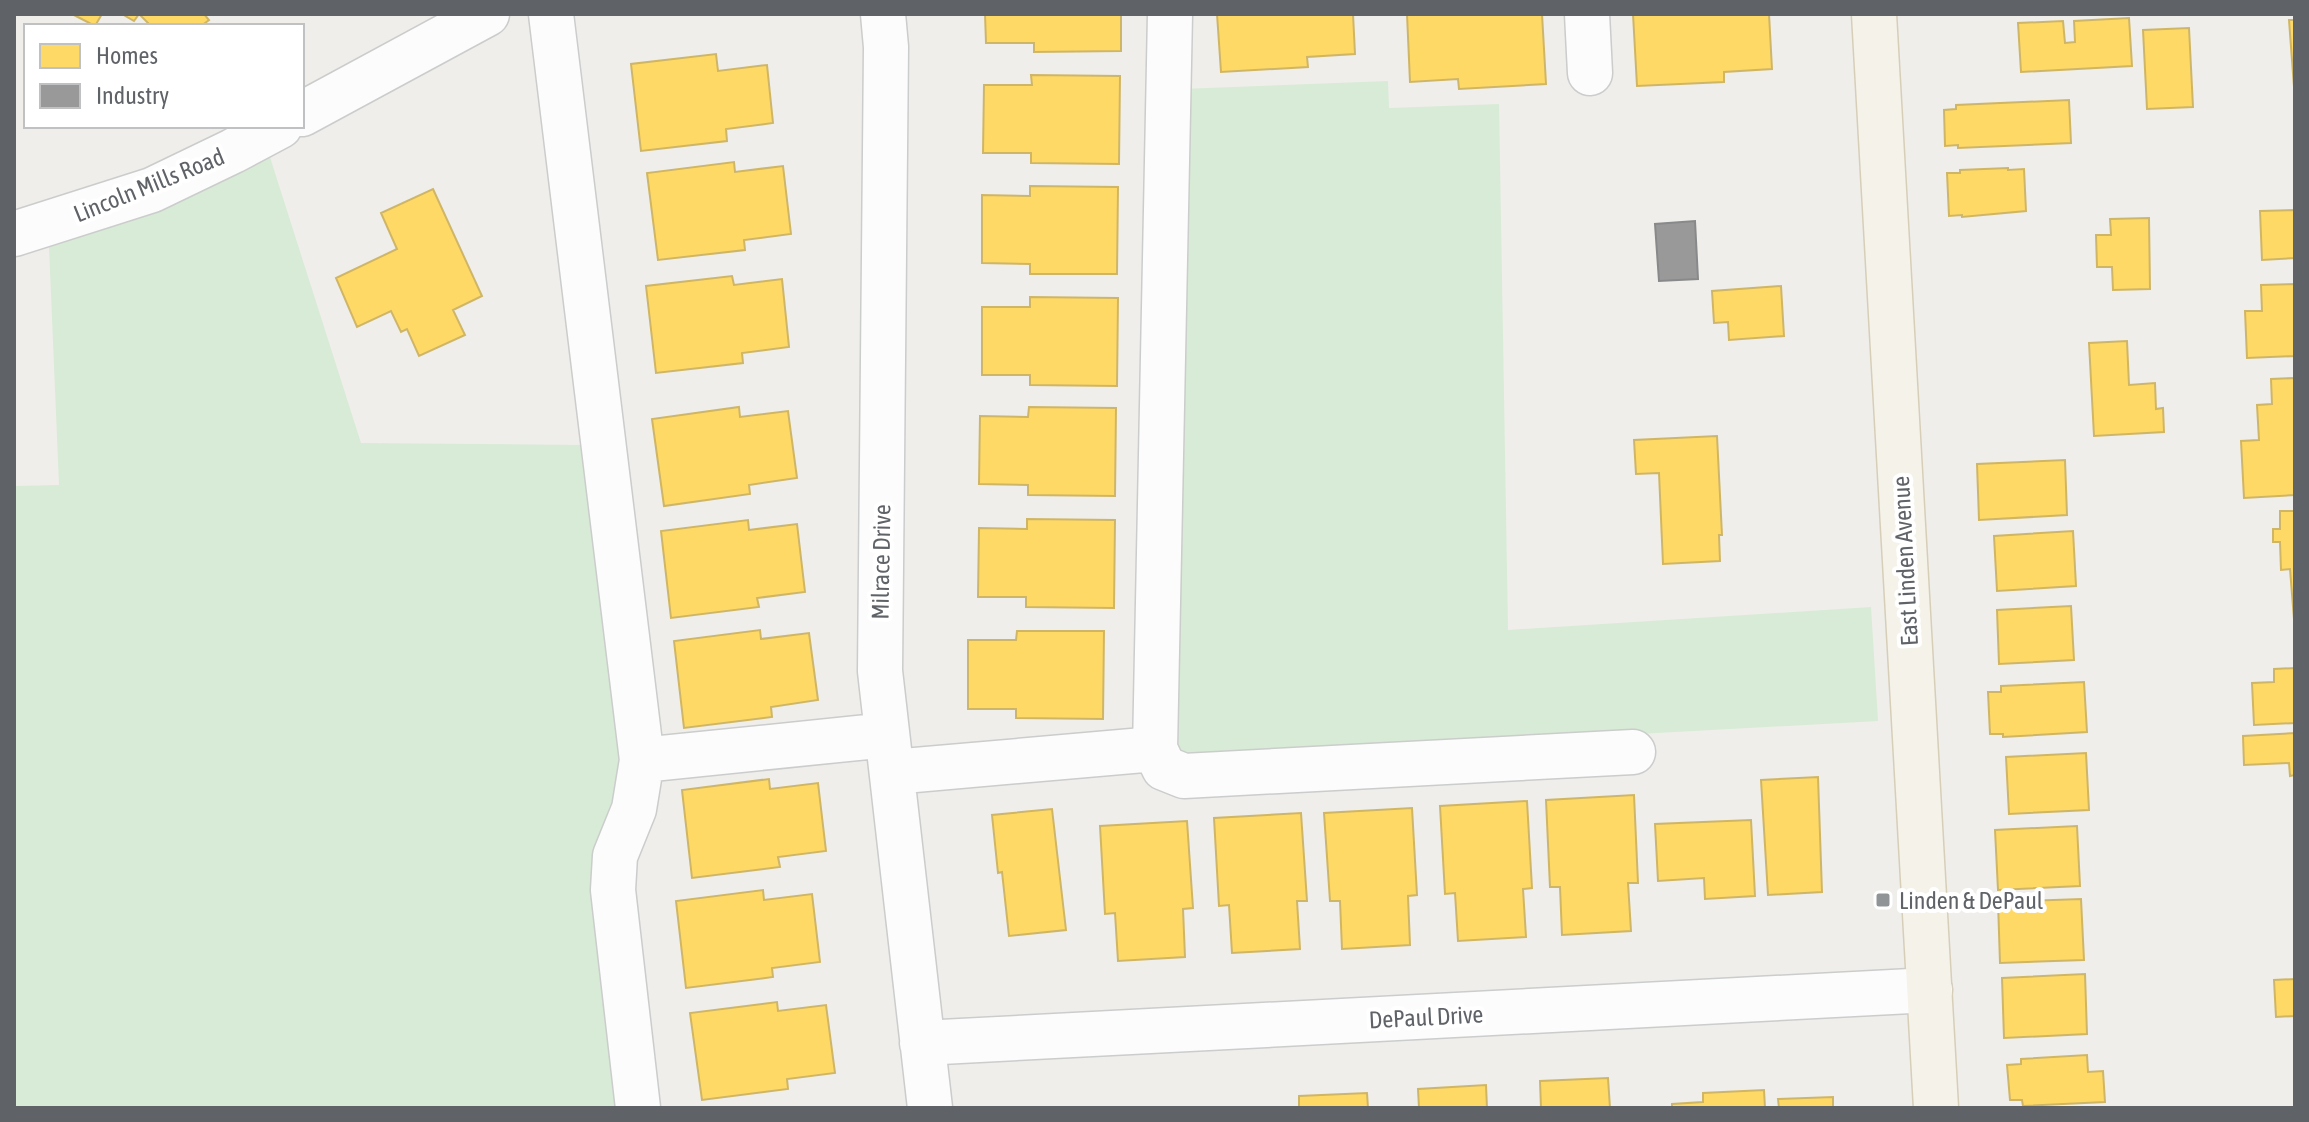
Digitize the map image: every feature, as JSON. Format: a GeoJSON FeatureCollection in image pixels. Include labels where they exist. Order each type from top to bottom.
{"type":"FeatureCollection","features":[{"type":"Feature","properties":{"kind":"main road","name":"East Linden Avenue"},"geometry":{"type":"LineString","coordinates":[[1874,14],[1936,1108]]}},
{"type":"Feature","properties":{"kind":"street"},"geometry":{"type":"LineString","coordinates":[[304,113],[487,14]]}},
{"type":"Feature","properties":{"kind":"street"},"geometry":{"type":"LineString","coordinates":[[551,14],[642,760],[634,809],[615,856],[613,890],[638,1108]]}},
{"type":"Feature","properties":{"kind":"street","name":"Milrace Drive"},"geometry":{"type":"LineString","coordinates":[[883,14],[886,63],[880,671],[930,1108]]}},
{"type":"Feature","properties":{"kind":"street"},"geometry":{"type":"LineString","coordinates":[[1170,14],[1155,749],[1164,768],[1184,776],[1633,752]]}},
{"type":"Feature","properties":{"kind":"street"},"geometry":{"type":"LineString","coordinates":[[1587,14],[1590,73]]}},
{"type":"Feature","properties":{"kind":"street","name":"Lincoln Mills Road"},"geometry":{"type":"LineString","coordinates":[[14,234],[152,190],[276,128]]}},
{"type":"Feature","properties":{"kind":"street"},"geometry":{"type":"LineString","coordinates":[[642,760],[1155,749]]}},
{"type":"Feature","properties":{"kind":"street","name":"DePaul Drive"},"geometry":{"type":"LineString","coordinates":[[922,1043],[1930,990]]}},
{"type":"Feature","properties":{"kind":"green space"},"geometry":{"type":"Polygon","coordinates":[[[1388,81],[1389,108],[1499,104],[1508,630],[1871,607],[1878,721],[1182,759],[1173,747],[1181,89],[1388,81]]]}},
{"type":"Feature","properties":{"kind":"green space"},"geometry":{"type":"Polygon","coordinates":[[[268,151],[361,443],[589,445],[623,768],[608,813],[597,865],[620,1108],[14,1108],[14,486],[59,485],[49,247],[268,151]]]}},
{"type":"Feature","properties":{"kind":"building: Homes"},"geometry":{"type":"Polygon","coordinates":[[[72,14],[102,14],[96,24],[72,14]]]}},
{"type":"Feature","properties":{"kind":"building: Homes"},"geometry":{"type":"Polygon","coordinates":[[[122,14],[139,14],[134,21],[122,14]]]}},
{"type":"Feature","properties":{"kind":"building: Homes"},"geometry":{"type":"Polygon","coordinates":[[[139,14],[204,14],[209,20],[204,24],[149,24],[139,14]]]}},
{"type":"Feature","properties":{"kind":"building: Homes"},"geometry":{"type":"Polygon","coordinates":[[[985,14],[1121,14],[1121,51],[1034,52],[1034,43],[986,43],[985,14]]]}},
{"type":"Feature","properties":{"kind":"building: Homes"},"geometry":{"type":"Polygon","coordinates":[[[1217,14],[1353,14],[1355,54],[1307,57],[1308,67],[1221,72],[1217,14]]]}},
{"type":"Feature","properties":{"kind":"building: Homes"},"geometry":{"type":"Polygon","coordinates":[[[1407,14],[1542,14],[1546,84],[1459,89],[1458,79],[1410,82],[1407,14]]]}},
{"type":"Feature","properties":{"kind":"building: Homes"},"geometry":{"type":"Polygon","coordinates":[[[1633,14],[1769,14],[1772,69],[1724,72],[1724,82],[1637,86],[1633,14]]]}},
{"type":"Feature","properties":{"kind":"building: Homes"},"geometry":{"type":"Polygon","coordinates":[[[2129,18],[2132,66],[2021,72],[2018,23],[2063,21],[2065,43],[2075,42],[2074,21],[2129,18]]]}},
{"type":"Feature","properties":{"kind":"building: Homes"},"geometry":{"type":"Polygon","coordinates":[[[2289,20],[2295,20],[2295,87],[2294,87],[2289,20]]]}},
{"type":"Feature","properties":{"kind":"building: Homes"},"geometry":{"type":"Polygon","coordinates":[[[2189,28],[2193,107],[2147,109],[2143,30],[2189,28]]]}},
{"type":"Feature","properties":{"kind":"building: Homes"},"geometry":{"type":"Polygon","coordinates":[[[716,54],[718,71],[767,65],[773,123],[726,129],[727,141],[641,151],[631,64],[716,54]]]}},
{"type":"Feature","properties":{"kind":"building: Homes"},"geometry":{"type":"Polygon","coordinates":[[[1031,75],[1120,76],[1119,164],[1031,163],[1031,153],[983,153],[984,85],[1032,85],[1031,75]]]}},
{"type":"Feature","properties":{"kind":"building: Homes"},"geometry":{"type":"Polygon","coordinates":[[[2069,100],[2071,143],[1945,146],[1944,110],[1956,109],[1956,105],[2069,100]]]}},
{"type":"Feature","properties":{"kind":"building: Homes"},"geometry":{"type":"Polygon","coordinates":[[[734,162],[735,172],[783,166],[791,234],[744,240],[745,250],[658,260],[647,173],[734,162]]]}},
{"type":"Feature","properties":{"kind":"building: Homes"},"geometry":{"type":"Polygon","coordinates":[[[2024,169],[2026,211],[1949,216],[1947,173],[2024,169]]]}},
{"type":"Feature","properties":{"kind":"building: Homes"},"geometry":{"type":"Polygon","coordinates":[[[1030,186],[1118,187],[1117,274],[1030,274],[1030,264],[982,263],[982,195],[1030,196],[1030,186]]]}},
{"type":"Feature","properties":{"kind":"building: Homes"},"geometry":{"type":"Polygon","coordinates":[[[433,189],[482,296],[453,310],[465,335],[419,356],[407,329],[401,332],[391,311],[357,327],[336,278],[397,249],[381,213],[433,189]]]}},
{"type":"Feature","properties":{"kind":"building: Homes"},"geometry":{"type":"Polygon","coordinates":[[[2295,210],[2295,258],[2262,260],[2260,211],[2295,210]]]}},
{"type":"Feature","properties":{"kind":"building: Homes"},"geometry":{"type":"Polygon","coordinates":[[[2149,218],[2150,289],[2113,290],[2112,267],[2097,267],[2096,235],[2111,235],[2110,219],[2149,218]]]}},
{"type":"Feature","properties":{"kind":"building: Homes"},"geometry":{"type":"Polygon","coordinates":[[[732,276],[734,285],[782,279],[789,347],[742,353],[743,363],[656,373],[646,286],[732,276]]]}},
{"type":"Feature","properties":{"kind":"building: Homes"},"geometry":{"type":"Polygon","coordinates":[[[2295,284],[2295,356],[2247,358],[2245,311],[2262,311],[2261,285],[2295,284]]]}},
{"type":"Feature","properties":{"kind":"building: Homes"},"geometry":{"type":"Polygon","coordinates":[[[1781,286],[1784,336],[1729,340],[1728,322],[1714,323],[1712,291],[1781,286]]]}},
{"type":"Feature","properties":{"kind":"building: Homes"},"geometry":{"type":"Polygon","coordinates":[[[1030,297],[1118,298],[1117,386],[1030,385],[1030,375],[982,375],[982,307],[1030,307],[1030,297]]]}},
{"type":"Feature","properties":{"kind":"building: Homes"},"geometry":{"type":"Polygon","coordinates":[[[2127,341],[2129,385],[2155,383],[2156,409],[2163,408],[2164,432],[2094,436],[2089,343],[2127,341]]]}},
{"type":"Feature","properties":{"kind":"building: Homes"},"geometry":{"type":"Polygon","coordinates":[[[2295,378],[2295,495],[2244,498],[2241,441],[2259,440],[2257,405],[2272,404],[2271,379],[2295,378]]]}},
{"type":"Feature","properties":{"kind":"building: Homes"},"geometry":{"type":"Polygon","coordinates":[[[739,407],[740,417],[788,411],[797,478],[749,485],[750,494],[664,506],[652,419],[739,407]]]}},
{"type":"Feature","properties":{"kind":"building: Homes"},"geometry":{"type":"Polygon","coordinates":[[[1029,407],[1116,408],[1115,496],[1028,495],[1028,485],[979,484],[980,416],[1028,417],[1029,407]]]}},
{"type":"Feature","properties":{"kind":"building: Homes"},"geometry":{"type":"Polygon","coordinates":[[[1717,436],[1722,535],[1719,535],[1720,561],[1663,564],[1659,473],[1636,474],[1634,440],[1717,436]]]}},
{"type":"Feature","properties":{"kind":"building: Homes"},"geometry":{"type":"Polygon","coordinates":[[[2065,460],[2067,515],[1979,520],[1977,464],[2065,460]]]}},
{"type":"Feature","properties":{"kind":"building: Homes"},"geometry":{"type":"Polygon","coordinates":[[[2280,511],[2295,511],[2295,632],[2290,569],[2281,570],[2280,542],[2273,542],[2273,529],[2280,529],[2280,511]]]}},
{"type":"Feature","properties":{"kind":"building: Homes"},"geometry":{"type":"Polygon","coordinates":[[[1027,519],[1115,520],[1114,608],[1026,607],[1026,597],[978,597],[979,528],[1027,529],[1027,519]]]}},
{"type":"Feature","properties":{"kind":"building: Homes"},"geometry":{"type":"Polygon","coordinates":[[[748,520],[749,530],[797,524],[805,592],[757,598],[759,607],[671,618],[661,531],[748,520]]]}},
{"type":"Feature","properties":{"kind":"building: Homes"},"geometry":{"type":"Polygon","coordinates":[[[2073,531],[2076,586],[1997,591],[1994,536],[2073,531]]]}},
{"type":"Feature","properties":{"kind":"building: Homes"},"geometry":{"type":"Polygon","coordinates":[[[2071,606],[2074,660],[1999,664],[1997,610],[2071,606]]]}},
{"type":"Feature","properties":{"kind":"building: Homes"},"geometry":{"type":"Polygon","coordinates":[[[760,630],[761,639],[809,633],[818,700],[771,707],[772,717],[684,728],[674,641],[760,630]]]}},
{"type":"Feature","properties":{"kind":"building: Homes"},"geometry":{"type":"Polygon","coordinates":[[[1017,631],[1104,631],[1103,719],[1016,718],[1016,709],[968,709],[968,640],[1016,640],[1017,631]]]}},
{"type":"Feature","properties":{"kind":"building: Homes"},"geometry":{"type":"Polygon","coordinates":[[[2295,668],[2295,723],[2254,725],[2252,683],[2274,682],[2274,669],[2295,668]]]}},
{"type":"Feature","properties":{"kind":"building: Homes"},"geometry":{"type":"Polygon","coordinates":[[[2084,682],[2087,732],[2003,737],[2003,734],[1990,734],[1988,692],[2001,692],[2001,686],[2084,682]]]}},
{"type":"Feature","properties":{"kind":"building: Homes"},"geometry":{"type":"Polygon","coordinates":[[[2295,733],[2295,775],[2290,776],[2289,763],[2244,765],[2243,736],[2295,733]]]}},
{"type":"Feature","properties":{"kind":"building: Homes"},"geometry":{"type":"Polygon","coordinates":[[[2086,753],[2089,810],[2009,814],[2006,757],[2086,753]]]}},
{"type":"Feature","properties":{"kind":"building: Homes"},"geometry":{"type":"Polygon","coordinates":[[[1818,777],[1822,892],[1768,895],[1761,780],[1818,777]]]}},
{"type":"Feature","properties":{"kind":"building: Homes"},"geometry":{"type":"Polygon","coordinates":[[[769,779],[770,789],[818,783],[826,851],[778,857],[780,867],[692,878],[682,790],[769,779]]]}},
{"type":"Feature","properties":{"kind":"building: Homes"},"geometry":{"type":"Polygon","coordinates":[[[1634,795],[1638,883],[1628,883],[1631,931],[1562,935],[1560,887],[1550,887],[1546,800],[1634,795]]]}},
{"type":"Feature","properties":{"kind":"building: Homes"},"geometry":{"type":"Polygon","coordinates":[[[1527,801],[1532,888],[1523,889],[1526,937],[1458,941],[1455,893],[1445,894],[1440,806],[1527,801]]]}},
{"type":"Feature","properties":{"kind":"building: Homes"},"geometry":{"type":"Polygon","coordinates":[[[1412,808],[1417,895],[1408,896],[1410,945],[1342,949],[1340,901],[1330,901],[1324,813],[1412,808]]]}},
{"type":"Feature","properties":{"kind":"building: Homes"},"geometry":{"type":"Polygon","coordinates":[[[1052,809],[1066,930],[1009,936],[992,815],[1052,809]]]}},
{"type":"Feature","properties":{"kind":"building: Homes"},"geometry":{"type":"Polygon","coordinates":[[[1301,813],[1307,901],[1297,901],[1300,949],[1232,953],[1229,905],[1219,906],[1214,818],[1301,813]]]}},
{"type":"Feature","properties":{"kind":"building: Homes"},"geometry":{"type":"Polygon","coordinates":[[[1751,820],[1755,896],[1705,899],[1704,878],[1658,881],[1655,824],[1751,820]]]}},
{"type":"Feature","properties":{"kind":"building: Homes"},"geometry":{"type":"Polygon","coordinates":[[[1187,821],[1193,908],[1183,909],[1185,957],[1118,961],[1115,913],[1105,914],[1100,826],[1187,821]]]}},
{"type":"Feature","properties":{"kind":"building: Homes"},"geometry":{"type":"Polygon","coordinates":[[[2077,826],[2080,886],[1998,890],[1995,830],[2077,826]]]}},
{"type":"Feature","properties":{"kind":"building: Homes"},"geometry":{"type":"Polygon","coordinates":[[[763,890],[764,900],[812,894],[820,962],[772,968],[773,977],[686,988],[676,901],[763,890]]]}},
{"type":"Feature","properties":{"kind":"building: Homes"},"geometry":{"type":"Polygon","coordinates":[[[2081,899],[2084,960],[2000,963],[1998,902],[2081,899]]]}},
{"type":"Feature","properties":{"kind":"building: Homes"},"geometry":{"type":"Polygon","coordinates":[[[2085,974],[2087,1034],[2004,1038],[2002,978],[2085,974]]]}},
{"type":"Feature","properties":{"kind":"building: Homes"},"geometry":{"type":"Polygon","coordinates":[[[2295,979],[2295,1016],[2276,1017],[2274,980],[2295,979]]]}},
{"type":"Feature","properties":{"kind":"building: Homes"},"geometry":{"type":"Polygon","coordinates":[[[777,1002],[778,1011],[826,1005],[835,1073],[787,1079],[788,1089],[702,1100],[690,1013],[777,1002]]]}},
{"type":"Feature","properties":{"kind":"building: Homes"},"geometry":{"type":"Polygon","coordinates":[[[2087,1055],[2088,1072],[2103,1071],[2105,1102],[2023,1106],[2022,1100],[2010,1100],[2007,1065],[2021,1064],[2021,1059],[2087,1055]]]}},
{"type":"Feature","properties":{"kind":"building: Homes"},"geometry":{"type":"Polygon","coordinates":[[[1608,1078],[1610,1108],[1541,1108],[1540,1081],[1608,1078]]]}},
{"type":"Feature","properties":{"kind":"building: Homes"},"geometry":{"type":"Polygon","coordinates":[[[1486,1085],[1487,1108],[1419,1108],[1418,1089],[1486,1085]]]}},
{"type":"Feature","properties":{"kind":"building: Homes"},"geometry":{"type":"Polygon","coordinates":[[[1764,1090],[1765,1108],[1672,1108],[1672,1104],[1703,1102],[1703,1093],[1764,1090]]]}},
{"type":"Feature","properties":{"kind":"building: Homes"},"geometry":{"type":"Polygon","coordinates":[[[1367,1093],[1368,1108],[1299,1108],[1299,1096],[1367,1093]]]}},
{"type":"Feature","properties":{"kind":"building: Homes"},"geometry":{"type":"Polygon","coordinates":[[[1833,1097],[1833,1108],[1779,1108],[1778,1099],[1833,1097]]]}},
{"type":"Feature","properties":{"kind":"building: Industry"},"geometry":{"type":"Polygon","coordinates":[[[1695,221],[1698,279],[1659,281],[1655,224],[1695,221]]]}},
{"type":"Feature","properties":{"kind":"place","name":"Linden & DePaul"},"geometry":{"type":"Point","coordinates":[1883,900]}}]}
